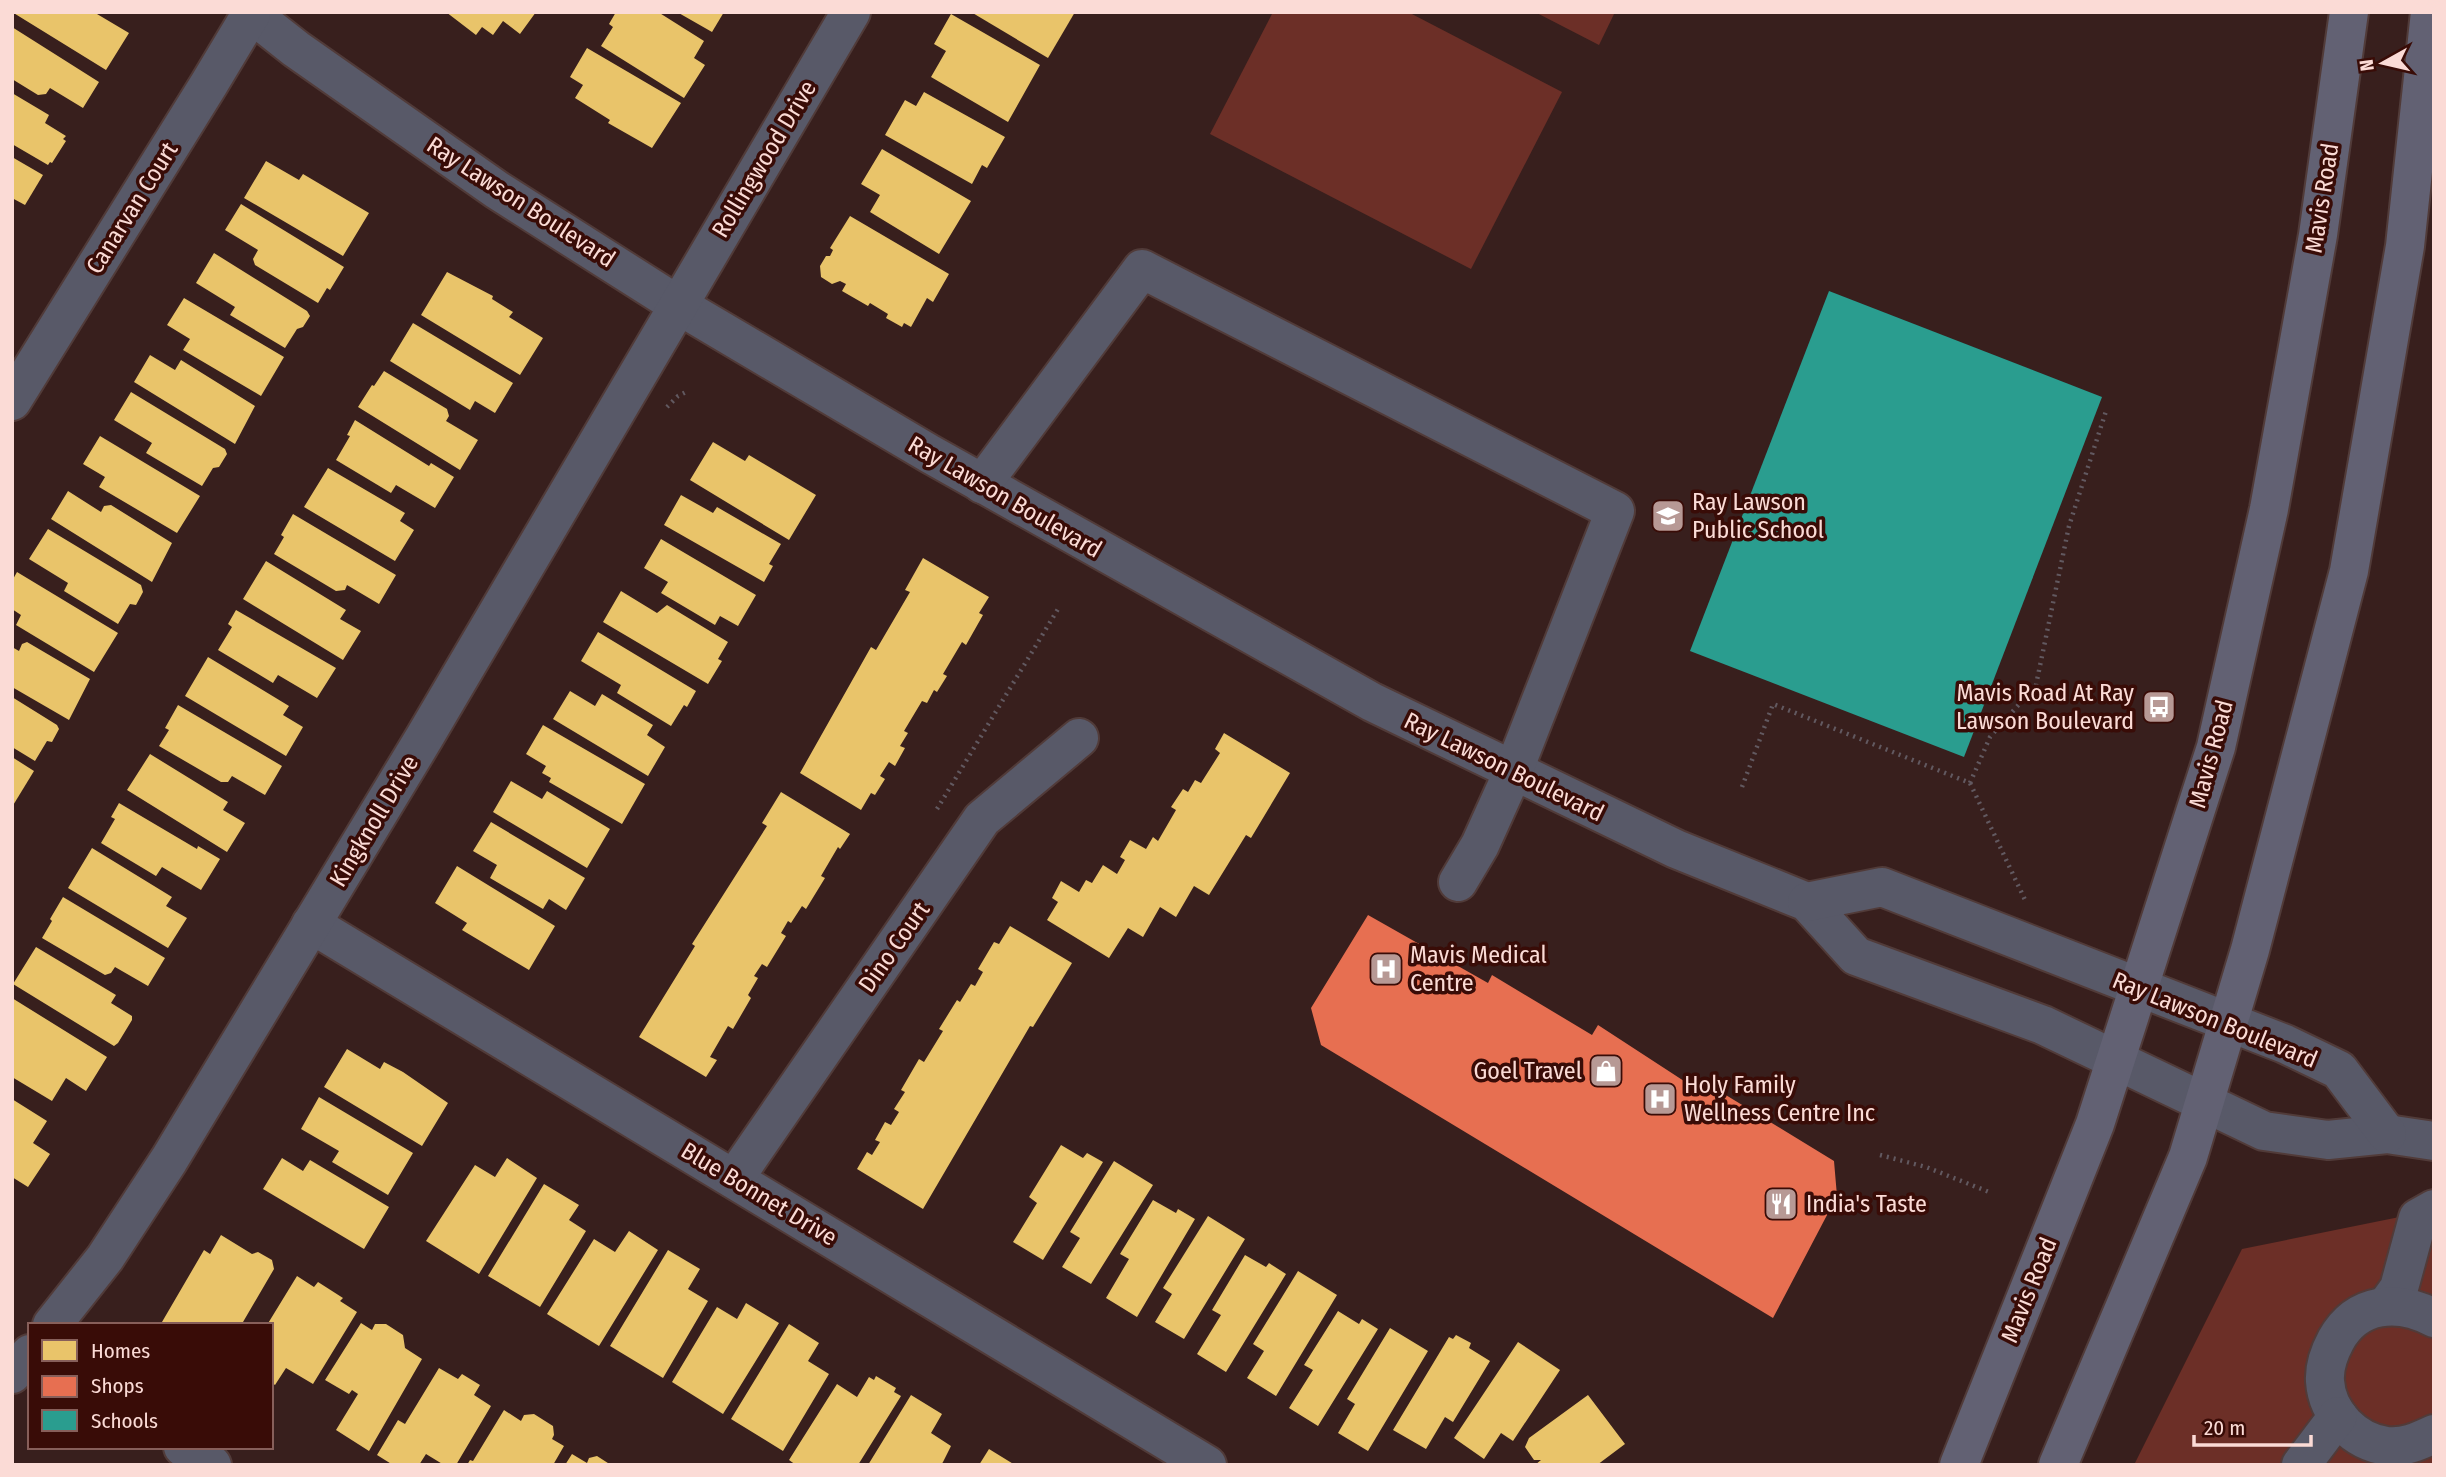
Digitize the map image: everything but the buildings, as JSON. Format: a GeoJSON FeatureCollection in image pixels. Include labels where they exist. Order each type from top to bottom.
{"type":"FeatureCollection","features":[{"type":"Feature","properties":{"kind":"main road","name":"Mavis Road"},"geometry":{"type":"LineString","coordinates":[[1959,1465],[2095,1124],[2216,747],[2269,509],[2318,235],[2349,12]]}},
{"type":"Feature","properties":{"kind":"main road"},"geometry":{"type":"LineString","coordinates":[[2058,1465],[2188,1157],[2249,950],[2349,571],[2405,246],[2430,12]]}},
{"type":"Feature","properties":{"kind":"street","name":"Rollingwood Drive"},"geometry":{"type":"LineString","coordinates":[[678,305],[851,12]]}},
{"type":"Feature","properties":{"kind":"street","name":"Ray Lawson Boulevard"},"geometry":{"type":"LineString","coordinates":[[250,13],[296,49],[498,190],[678,305],[982,484],[1372,702],[1676,849],[1807,902],[1856,956],[2043,1025],[2264,1131],[2328,1140],[2387,1134]]}},
{"type":"Feature","properties":{"kind":"street","name":"Canarvan Court"},"geometry":{"type":"LineString","coordinates":[[12,401],[202,96],[250,13]]}},
{"type":"Feature","properties":{"kind":"street"},"geometry":{"type":"LineString","coordinates":[[982,484],[1142,269],[1615,511],[1513,772],[1480,845],[1458,882]]}},
{"type":"Feature","properties":{"kind":"street","name":"Kingknoll Drive"},"geometry":{"type":"LineString","coordinates":[[54,1323],[105,1258],[169,1160],[424,738],[678,305]]}},
{"type":"Feature","properties":{"kind":"street","name":"Dino Court"},"geometry":{"type":"LineString","coordinates":[[734,1179],[982,819],[1079,738]]}},
{"type":"Feature","properties":{"kind":"street","name":"Ray Lawson Boulevard"},"geometry":{"type":"LineString","coordinates":[[1807,902],[1882,887],[2284,1044],[2339,1070],[2387,1134]]}},
{"type":"Feature","properties":{"kind":"street","name":"Blue Bonnet Drive"},"geometry":{"type":"LineString","coordinates":[[311,924],[1207,1465]]}},
{"type":"Feature","properties":{"kind":"street"},"geometry":{"type":"LineString","coordinates":[[2387,1134],[2434,1141]]}},
{"type":"Feature","properties":{"kind":"street"},"geometry":{"type":"LineString","coordinates":[[2386,1306],[2399,1288],[2418,1218],[2434,1209]]}},
{"type":"Feature","properties":{"kind":"street"},"geometry":{"type":"LineString","coordinates":[[2422,1444],[2388,1446],[2365,1440],[2345,1426],[2331,1406],[2325,1382],[2327,1357],[2343,1328],[2363,1313],[2386,1306],[2411,1308],[2434,1318]]}},
{"type":"Feature","properties":{"kind":"street"},"geometry":{"type":"LineString","coordinates":[[2301,1465],[2338,1416]]}},
{"type":"Feature","properties":{"kind":"street"},"geometry":{"type":"LineString","coordinates":[[186,1449],[212,1465]]}},
{"type":"Feature","properties":{"kind":"path"},"geometry":{"type":"LineString","coordinates":[[660,414],[678,396],[688,391]]}},
{"type":"Feature","properties":{"kind":"path"},"geometry":{"type":"LineString","coordinates":[[1970,783],[1990,737],[2036,685],[2069,526],[2107,408]]}},
{"type":"Feature","properties":{"kind":"path"},"geometry":{"type":"LineString","coordinates":[[934,814],[1058,609]]}},
{"type":"Feature","properties":{"kind":"path"},"geometry":{"type":"LineString","coordinates":[[1742,787],[1773,704],[1970,783],[2026,902]]}},
{"type":"Feature","properties":{"kind":"path"},"geometry":{"type":"LineString","coordinates":[[1880,1154],[1926,1167],[1989,1192]]}},
{"type":"Feature","properties":{"kind":"shaded area"},"geometry":{"type":"Polygon","coordinates":[[[1273,12],[1408,12],[1562,92],[1471,269],[1210,134],[1273,12]]]}},
{"type":"Feature","properties":{"kind":"shaded area"},"geometry":{"type":"Polygon","coordinates":[[[1535,12],[1615,12],[1599,45],[1535,12]]]}},
{"type":"Feature","properties":{"kind":"shaded area"},"geometry":{"type":"Polygon","coordinates":[[[2434,1210],[2434,1465],[2134,1465],[2242,1249],[2434,1210]]]}},
{"type":"Feature","properties":{"kind":"place","name":"Ray Lawson Public School"},"geometry":{"type":"Point","coordinates":[1668,516]}},
{"type":"Feature","properties":{"kind":"place","name":"Mavis Road At Ray Lawson Boulevard"},"geometry":{"type":"Point","coordinates":[2159,707]}},
{"type":"Feature","properties":{"kind":"place","name":"Mavis Medical Centre"},"geometry":{"type":"Point","coordinates":[1386,969]}},
{"type":"Feature","properties":{"kind":"place","name":"Goel Travel"},"geometry":{"type":"Point","coordinates":[1606,1071]}},
{"type":"Feature","properties":{"kind":"place","name":"Holy Family Wellness Centre Inc"},"geometry":{"type":"Point","coordinates":[1660,1099]}},
{"type":"Feature","properties":{"kind":"place","name":"India's Taste"},"geometry":{"type":"Point","coordinates":[1781,1204]}}]}
